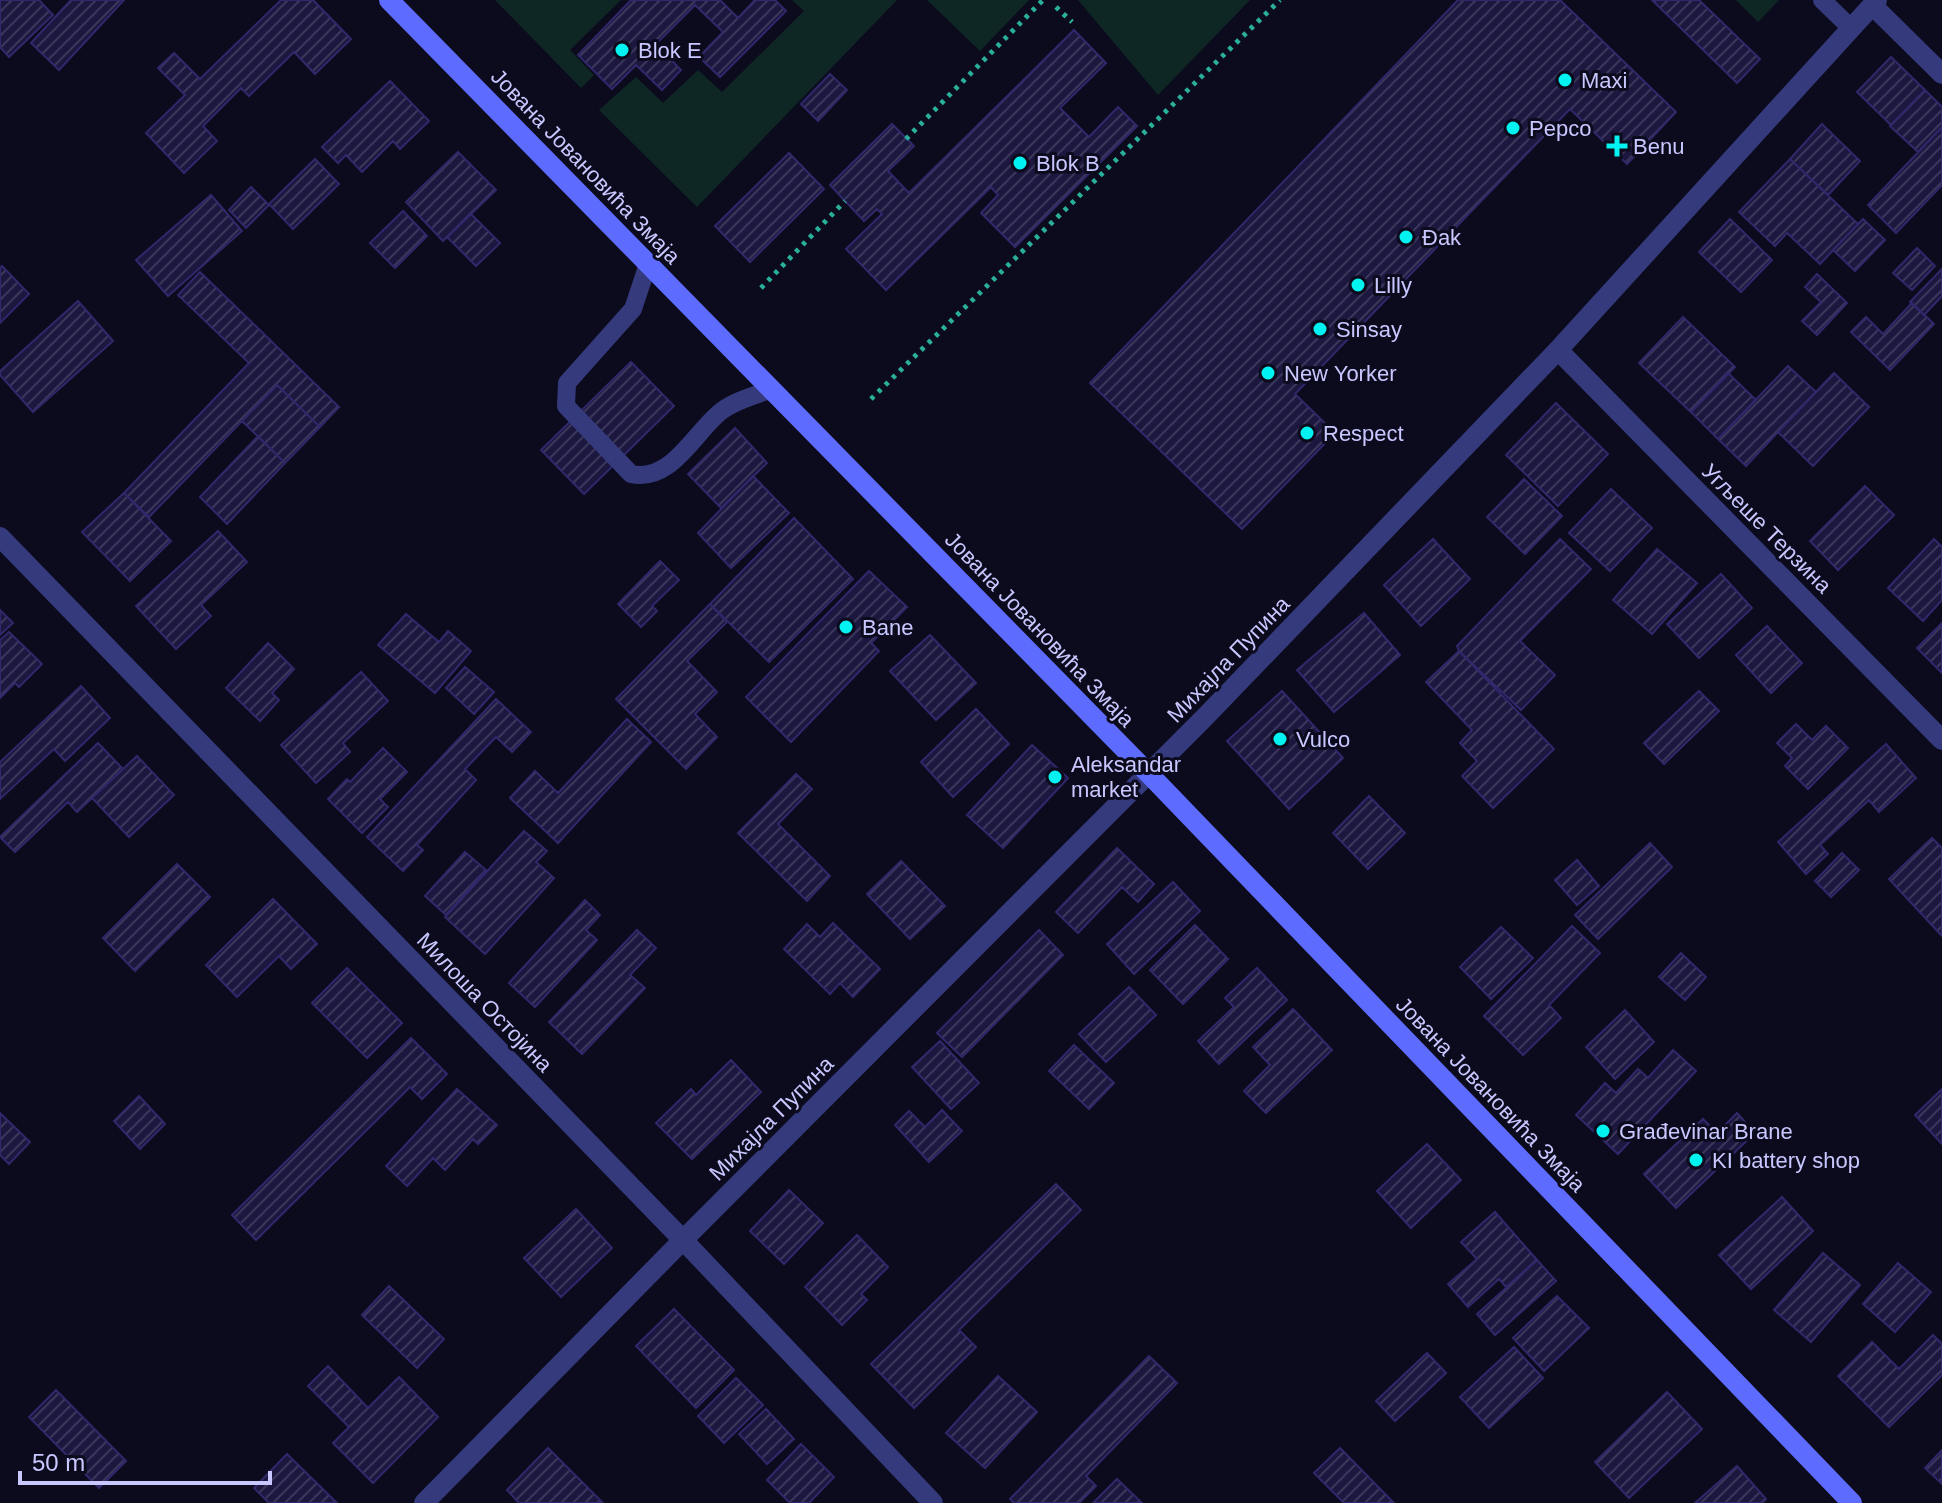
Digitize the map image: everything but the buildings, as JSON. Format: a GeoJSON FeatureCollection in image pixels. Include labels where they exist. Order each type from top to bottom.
{"type":"FeatureCollection","features":[{"type":"Feature","properties":{"kind":"main road","name":"Јована Јовановића Змаја"},"geometry":{"type":"LineString","coordinates":[[389,0],[1149,774],[1852,1503]]}},
{"type":"Feature","properties":{"kind":"street","name":"Михајла Пупина"},"geometry":{"type":"LineString","coordinates":[[424,1503],[1149,774],[1558,350],[1875,2]]}},
{"type":"Feature","properties":{"kind":"street"},"geometry":{"type":"LineString","coordinates":[[1875,2],[1942,74]]}},
{"type":"Feature","properties":{"kind":"street","name":"Угљеше Терзина"},"geometry":{"type":"LineString","coordinates":[[1558,350],[1942,740]]}},
{"type":"Feature","properties":{"kind":"street","name":"Милоша Остојина"},"geometry":{"type":"LineString","coordinates":[[0,537],[683,1240],[933,1503]]}},
{"type":"Feature","properties":{"kind":"lane"},"geometry":{"type":"LineString","coordinates":[[1822,0],[1851,28]]}},
{"type":"Feature","properties":{"kind":"lane"},"geometry":{"type":"LineString","coordinates":[[648,264],[633,309],[567,383],[566,406],[631,474],[645,477],[660,473],[721,410],[771,389]]}},
{"type":"Feature","properties":{"kind":"path"},"geometry":{"type":"LineString","coordinates":[[906,139],[1043,0]]}},
{"type":"Feature","properties":{"kind":"path"},"geometry":{"type":"LineString","coordinates":[[871,399],[1280,0]]}},
{"type":"Feature","properties":{"kind":"path"},"geometry":{"type":"LineString","coordinates":[[1056,7],[1072,22]]}},
{"type":"Feature","properties":{"kind":"path"},"geometry":{"type":"LineString","coordinates":[[761,288],[845,201]]}},
{"type":"Feature","properties":{"kind":"green space"},"geometry":{"type":"Polygon","coordinates":[[[495,0],[621,0],[570,50],[594,75],[581,88],[495,0]]]}},
{"type":"Feature","properties":{"kind":"green space"},"geometry":{"type":"Polygon","coordinates":[[[792,0],[897,0],[697,207],[599,110],[636,77],[663,103],[698,70],[722,92],[804,11],[792,0]]]}},
{"type":"Feature","properties":{"kind":"green space"},"geometry":{"type":"Polygon","coordinates":[[[927,0],[1029,0],[980,51],[927,0]]]}},
{"type":"Feature","properties":{"kind":"green space"},"geometry":{"type":"Polygon","coordinates":[[[1078,0],[1250,0],[1158,95],[1078,0]]]}},
{"type":"Feature","properties":{"kind":"green space"},"geometry":{"type":"Polygon","coordinates":[[[1736,0],[1779,0],[1758,22],[1736,0]]]}},
{"type":"Feature","properties":{"kind":"place","name":"Blok E"},"geometry":{"type":"Point","coordinates":[622,50]}},
{"type":"Feature","properties":{"kind":"place","name":"Maxi"},"geometry":{"type":"Point","coordinates":[1565,80]}},
{"type":"Feature","properties":{"kind":"place","name":"Pepco"},"geometry":{"type":"Point","coordinates":[1513,128]}},
{"type":"Feature","properties":{"kind":"place","name":"Benu"},"geometry":{"type":"Point","coordinates":[1617,146]}},
{"type":"Feature","properties":{"kind":"place","name":"Blok B"},"geometry":{"type":"Point","coordinates":[1020,163]}},
{"type":"Feature","properties":{"kind":"place","name":"Đak"},"geometry":{"type":"Point","coordinates":[1406,237]}},
{"type":"Feature","properties":{"kind":"place","name":"Lilly"},"geometry":{"type":"Point","coordinates":[1358,285]}},
{"type":"Feature","properties":{"kind":"place","name":"Sinsay"},"geometry":{"type":"Point","coordinates":[1320,329]}},
{"type":"Feature","properties":{"kind":"place","name":"New Yorker"},"geometry":{"type":"Point","coordinates":[1268,373]}},
{"type":"Feature","properties":{"kind":"place","name":"Respect"},"geometry":{"type":"Point","coordinates":[1307,433]}},
{"type":"Feature","properties":{"kind":"place","name":"Bane"},"geometry":{"type":"Point","coordinates":[846,627]}},
{"type":"Feature","properties":{"kind":"place","name":"Vulco"},"geometry":{"type":"Point","coordinates":[1280,739]}},
{"type":"Feature","properties":{"kind":"place","name":"Aleksandar market"},"geometry":{"type":"Point","coordinates":[1055,777]}},
{"type":"Feature","properties":{"kind":"place","name":"Građevinar Brane"},"geometry":{"type":"Point","coordinates":[1603,1131]}},
{"type":"Feature","properties":{"kind":"place","name":"KI battery shop"},"geometry":{"type":"Point","coordinates":[1696,1160]}}]}
